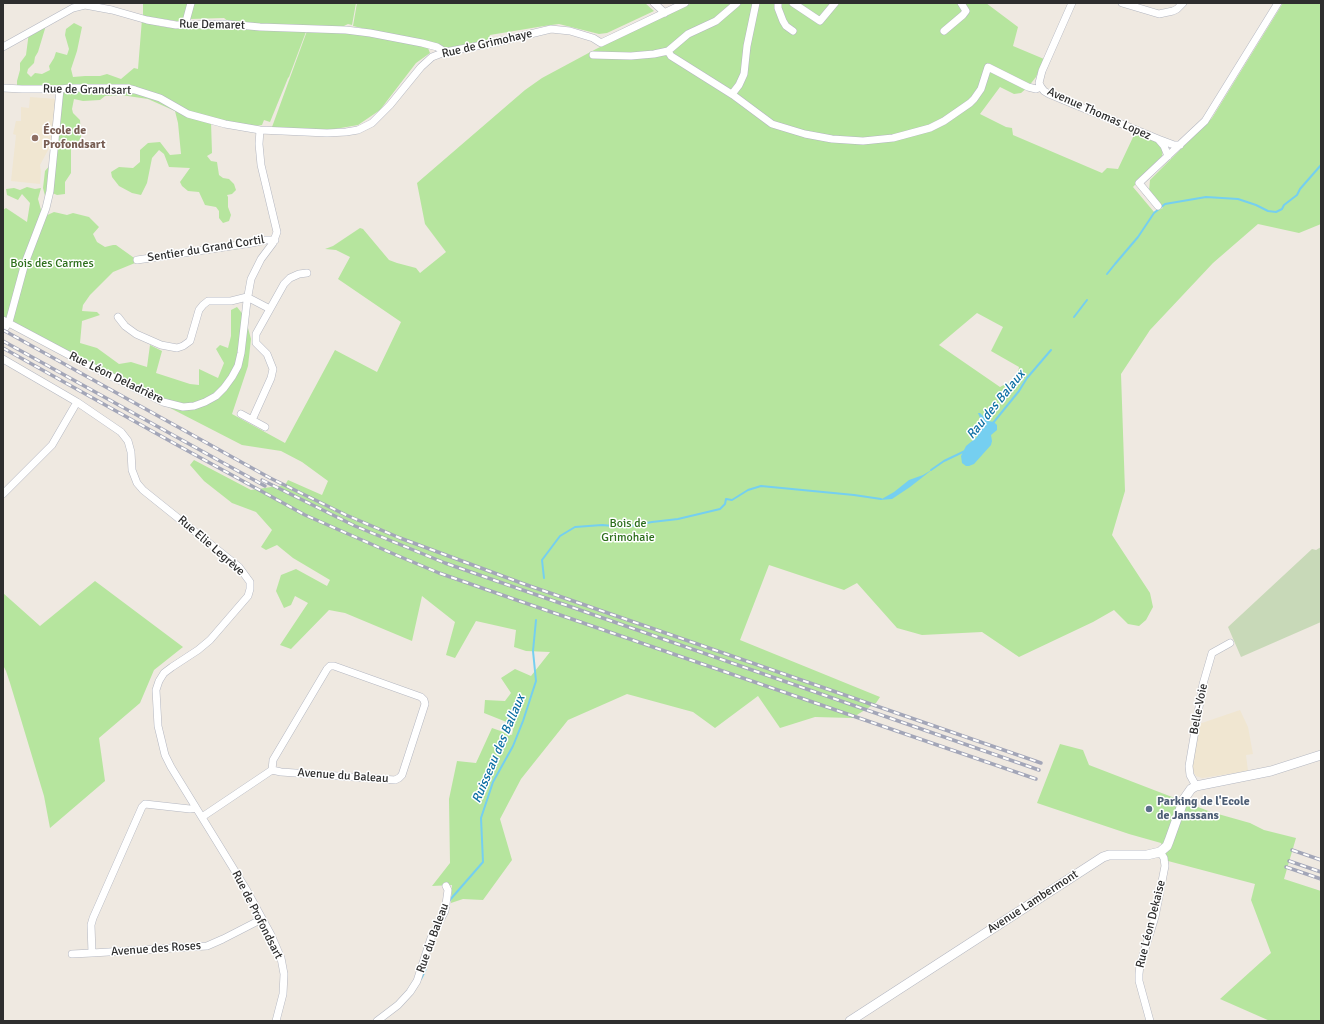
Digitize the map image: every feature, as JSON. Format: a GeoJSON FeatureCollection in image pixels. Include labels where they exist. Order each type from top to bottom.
{"type":"FeatureCollection","features":[{"type":"Feature","properties":{"kind":"street"},"geometry":{"type":"LineString","coordinates":[[185,25],[191,3]]}},
{"type":"Feature","properties":{"kind":"street"},"geometry":{"type":"LineString","coordinates":[[654,3],[665,12]]}},
{"type":"Feature","properties":{"kind":"street","name":"Rue de Grimohaye"},"geometry":{"type":"LineString","coordinates":[[260,130],[335,133],[358,130],[372,123],[382,114],[420,67],[435,56],[445,52],[493,43],[551,29],[570,31],[593,38],[601,43],[685,3]]}},
{"type":"Feature","properties":{"kind":"street"},"geometry":{"type":"LineString","coordinates":[[592,55],[631,56],[668,51],[688,34],[716,21],[737,3]]}},
{"type":"Feature","properties":{"kind":"street"},"geometry":{"type":"LineString","coordinates":[[668,51],[671,56],[679,62],[732,94],[739,85],[744,74],[747,46],[756,3]]}},
{"type":"Feature","properties":{"kind":"street"},"geometry":{"type":"LineString","coordinates":[[778,3],[781,18],[785,25],[793,31]]}},
{"type":"Feature","properties":{"kind":"street"},"geometry":{"type":"LineString","coordinates":[[793,3],[820,21],[835,3]]}},
{"type":"Feature","properties":{"kind":"street"},"geometry":{"type":"LineString","coordinates":[[944,31],[966,11],[961,3]]}},
{"type":"Feature","properties":{"kind":"street","name":"Avenue Thomas Lopez"},"geometry":{"type":"LineString","coordinates":[[1072,3],[1042,71],[1039,83],[1044,91],[1158,139],[1174,144],[1180,144]]}},
{"type":"Feature","properties":{"kind":"street"},"geometry":{"type":"LineString","coordinates":[[1122,3],[1159,14],[1178,9],[1183,3]]}},
{"type":"Feature","properties":{"kind":"street"},"geometry":{"type":"LineString","coordinates":[[1158,206],[1139,183],[1205,121],[1278,3]]}},
{"type":"Feature","properties":{"kind":"street","name":"Rue Demaret"},"geometry":{"type":"LineString","coordinates":[[3,47],[73,8],[88,6],[112,10],[147,20],[176,25],[213,23],[260,27],[346,30],[402,38],[433,46],[445,52]]}},
{"type":"Feature","properties":{"kind":"street"},"geometry":{"type":"LineString","coordinates":[[433,46],[435,56]]}},
{"type":"Feature","properties":{"kind":"street","name":"Avenue Thomas Lopez"},"geometry":{"type":"LineString","coordinates":[[732,94],[772,124],[832,139],[863,141],[892,138],[930,128],[944,121],[974,99],[981,88],[988,67],[1028,87],[1036,89],[1041,87]]}},
{"type":"Feature","properties":{"kind":"street","name":"Rue de Grandsart"},"geometry":{"type":"LineString","coordinates":[[3,88],[135,90],[160,98],[188,114],[208,120],[260,130]]}},
{"type":"Feature","properties":{"kind":"street"},"geometry":{"type":"LineString","coordinates":[[6,323],[46,208],[50,192],[60,89]]}},
{"type":"Feature","properties":{"kind":"street"},"geometry":{"type":"LineString","coordinates":[[260,130],[260,157],[277,229],[275,240]]}},
{"type":"Feature","properties":{"kind":"street","name":"Avenue Thomas Lopez"},"geometry":{"type":"LineString","coordinates":[[1158,139],[1164,146],[1168,156]]}},
{"type":"Feature","properties":{"kind":"street","name":"Sentier du Grand Cortil"},"geometry":{"type":"LineString","coordinates":[[137,260],[266,240],[275,240]]}},
{"type":"Feature","properties":{"kind":"street","name":"Rue Léon Deladrière"},"geometry":{"type":"LineString","coordinates":[[6,323],[163,402],[183,407],[194,406],[216,396],[224,388],[238,366],[241,353],[247,297],[251,279],[275,240]]}},
{"type":"Feature","properties":{"kind":"street"},"geometry":{"type":"LineString","coordinates":[[252,420],[271,378],[273,369],[267,354],[256,343],[256,334],[284,284],[290,278],[299,274],[307,273]]}},
{"type":"Feature","properties":{"kind":"street"},"geometry":{"type":"LineString","coordinates":[[118,317],[125,326],[136,334],[161,345],[177,348],[190,341],[199,310],[204,304],[210,301],[231,301],[247,297],[270,309]]}},
{"type":"Feature","properties":{"kind":"street","name":"Rue Elie Legrève"},"geometry":{"type":"LineString","coordinates":[[3,359],[77,402],[121,432],[128,441],[131,452],[133,476],[143,490],[239,567],[250,582],[248,596],[210,640],[164,673],[158,681],[156,690],[158,726],[165,755],[214,837]]}},
{"type":"Feature","properties":{"kind":"street"},"geometry":{"type":"LineString","coordinates":[[3,494],[52,445],[77,402]]}},
{"type":"Feature","properties":{"kind":"street"},"geometry":{"type":"LineString","coordinates":[[241,414],[266,427]]}},
{"type":"Feature","properties":{"kind":"street","name":"Belle-Voie"},"geometry":{"type":"LineString","coordinates":[[1196,786],[1190,775],[1189,766],[1203,684],[1212,652],[1230,642]]}},
{"type":"Feature","properties":{"kind":"street","name":"Avenue du Baleau"},"geometry":{"type":"LineString","coordinates":[[330,666],[334,666],[421,697],[424,700],[425,704],[402,775],[395,780],[281,772],[272,770],[273,760],[330,666]]}},
{"type":"Feature","properties":{"kind":"street"},"geometry":{"type":"LineString","coordinates":[[1160,852],[1169,841],[1184,799],[1196,786],[1271,771],[1321,755]]}},
{"type":"Feature","properties":{"kind":"street"},"geometry":{"type":"LineString","coordinates":[[202,817],[272,770]]}},
{"type":"Feature","properties":{"kind":"street"},"geometry":{"type":"LineString","coordinates":[[92,952],[92,922],[143,805],[149,804],[190,809],[196,808]]}},
{"type":"Feature","properties":{"kind":"street","name":"Rue de Profondsart"},"geometry":{"type":"LineString","coordinates":[[214,837],[242,882],[280,954],[284,968],[284,994],[276,1021]]}},
{"type":"Feature","properties":{"kind":"street","name":"Avenue Lambermont"},"geometry":{"type":"LineString","coordinates":[[850,1021],[1103,857],[1147,855],[1160,852]]}},
{"type":"Feature","properties":{"kind":"street","name":"Rue Léon Dekaise"},"geometry":{"type":"LineString","coordinates":[[1150,1021],[1139,974],[1140,965],[1155,917],[1165,863],[1160,852]]}},
{"type":"Feature","properties":{"kind":"street","name":"Rue du Baleau"},"geometry":{"type":"LineString","coordinates":[[378,1021],[398,1005],[410,992],[417,981],[431,938],[445,911],[448,890],[446,886]]}},
{"type":"Feature","properties":{"kind":"street","name":"Avenue des Roses"},"geometry":{"type":"LineString","coordinates":[[72,954],[208,946],[262,919]]}},
{"type":"Feature","properties":{"kind":"shaded area","name":"École de Profondsart"},"geometry":{"type":"Polygon","coordinates":[[[30,97],[57,99],[53,141],[40,165],[40,184],[11,181],[16,135],[13,134],[16,121],[21,121],[21,107],[29,108],[30,97]]]}},
{"type":"Feature","properties":{"kind":"shaded area"},"geometry":{"type":"Polygon","coordinates":[[[1240,710],[1248,727],[1253,754],[1246,755],[1248,771],[1202,778],[1196,776],[1192,770],[1199,724],[1240,710]]]}},
{"type":"Feature","properties":{"kind":"green space"},"geometry":{"type":"Polygon","coordinates":[[[143,3],[188,3],[183,21],[176,21],[143,16],[143,3]]]}},
{"type":"Feature","properties":{"kind":"green space"},"geometry":{"type":"Polygon","coordinates":[[[193,3],[356,3],[352,25],[348,24],[338,26],[335,29],[307,29],[270,122],[264,120],[262,125],[255,126],[211,122],[212,153],[207,156],[211,161],[217,162],[219,175],[223,178],[229,179],[234,184],[236,190],[232,194],[227,195],[228,207],[231,215],[229,221],[223,223],[219,218],[219,211],[216,207],[205,205],[199,192],[188,191],[182,186],[180,182],[190,168],[169,167],[164,154],[159,150],[152,158],[147,183],[141,195],[132,193],[119,186],[112,177],[111,172],[119,167],[133,168],[140,162],[140,150],[148,143],[160,142],[170,155],[181,154],[178,123],[175,111],[148,99],[121,95],[105,96],[100,100],[83,101],[74,99],[72,109],[73,113],[80,120],[81,137],[77,144],[71,148],[71,173],[65,182],[65,194],[57,195],[50,192],[45,196],[43,188],[45,171],[51,164],[60,89],[17,89],[20,63],[26,55],[29,32],[47,22],[34,63],[28,69],[27,73],[31,77],[35,73],[42,74],[50,70],[49,66],[56,52],[67,55],[69,49],[65,35],[66,29],[74,23],[82,27],[77,51],[71,69],[73,77],[100,76],[107,74],[121,79],[134,68],[138,69],[142,19],[159,26],[180,29],[214,29],[215,26],[282,31],[283,28],[229,22],[224,18],[189,19],[193,3]]]}},
{"type":"Feature","properties":{"kind":"green space"},"geometry":{"type":"Polygon","coordinates":[[[357,3],[645,3],[654,11],[607,33],[599,34],[559,24],[490,35],[488,40],[447,48],[353,26],[357,3]]]}},
{"type":"Feature","properties":{"kind":"green space","name":"Bois de Grimohaie"},"geometry":{"type":"Polygon","coordinates":[[[692,3],[986,3],[1018,27],[1013,46],[1044,59],[1036,77],[1028,87],[1021,93],[1014,94],[1000,87],[980,114],[1006,127],[1012,128],[1013,135],[1102,173],[1107,168],[1118,169],[1135,133],[1159,142],[1163,150],[1162,156],[1133,187],[1154,212],[1163,208],[1149,191],[1150,180],[1212,118],[1283,3],[1321,3],[1321,224],[1299,233],[1258,224],[1213,263],[1150,330],[1121,374],[1125,491],[1112,535],[1150,593],[1153,607],[1146,620],[1139,626],[1128,624],[1114,610],[1093,622],[1019,657],[982,632],[922,635],[897,628],[857,583],[844,590],[769,565],[740,640],[880,697],[876,703],[852,718],[815,717],[780,728],[758,696],[715,728],[693,712],[627,694],[568,720],[521,779],[500,819],[512,860],[483,900],[463,899],[451,903],[452,885],[432,886],[450,863],[449,799],[457,761],[476,763],[492,728],[512,735],[514,725],[484,713],[485,700],[505,701],[511,693],[501,678],[515,669],[531,676],[550,652],[526,651],[514,647],[516,630],[476,621],[455,658],[446,655],[455,622],[422,596],[412,641],[345,613],[329,610],[291,649],[280,645],[308,603],[295,596],[291,605],[284,608],[276,591],[281,575],[296,569],[327,586],[330,580],[293,558],[277,545],[266,550],[261,547],[272,530],[256,512],[232,503],[204,481],[190,465],[194,460],[251,490],[285,485],[288,480],[322,495],[328,481],[302,462],[281,451],[242,445],[3,322],[3,210],[6,208],[27,222],[30,203],[22,194],[18,200],[7,195],[6,189],[14,188],[20,190],[27,187],[35,189],[41,188],[38,199],[43,217],[54,212],[67,215],[73,213],[89,217],[99,227],[93,234],[97,242],[105,247],[116,245],[137,260],[135,263],[113,272],[90,295],[83,305],[82,311],[97,312],[100,315],[82,321],[80,343],[97,348],[119,364],[131,362],[147,367],[150,345],[162,351],[156,373],[190,384],[199,385],[199,369],[218,378],[224,363],[216,349],[220,345],[228,348],[231,336],[231,310],[237,307],[245,317],[251,339],[248,366],[232,414],[285,443],[335,350],[377,372],[401,322],[338,279],[350,257],[336,250],[325,249],[333,246],[360,228],[363,229],[389,260],[416,268],[420,273],[446,252],[425,224],[417,183],[525,90],[542,78],[596,49],[692,3]],[[977,313],[939,345],[1000,387],[1017,378],[1019,367],[991,351],[1003,327],[977,313]]]}},
{"type":"Feature","properties":{"kind":"green space"},"geometry":{"type":"Polygon","coordinates":[[[307,31],[365,34],[428,48],[430,53],[416,63],[380,110],[358,125],[335,129],[312,130],[272,127],[307,31]]]}},
{"type":"Feature","properties":{"kind":"green space"},"geometry":{"type":"Polygon","coordinates":[[[1321,547],[1321,622],[1241,657],[1228,627],[1312,549],[1316,550],[1321,547]]]}},
{"type":"Feature","properties":{"kind":"green space"},"geometry":{"type":"Polygon","coordinates":[[[95,581],[183,647],[154,670],[140,703],[99,738],[105,781],[50,828],[44,796],[10,683],[3,665],[3,593],[40,626],[95,581]]]}},
{"type":"Feature","properties":{"kind":"green space"},"geometry":{"type":"Polygon","coordinates":[[[1060,744],[1083,750],[1089,765],[1211,812],[1250,823],[1264,830],[1296,838],[1284,879],[1321,891],[1321,1021],[1270,1021],[1220,999],[1271,953],[1251,900],[1255,884],[1168,861],[1161,843],[1129,834],[1037,803],[1060,744]]]}},
{"type":"Feature","properties":{"kind":"water"},"geometry":{"type":"Polygon","coordinates":[[[978,413],[980,413],[988,421],[994,422],[997,425],[997,430],[991,435],[991,445],[974,464],[966,466],[962,463],[961,456],[966,446],[977,437],[980,430],[982,423],[978,413]]]}},
{"type":"Feature","properties":{"kind":"water"},"geometry":{"type":"Polygon","coordinates":[[[933,469],[892,499],[880,500],[894,492],[909,480],[923,475],[933,469]]]}},
{"type":"Feature","properties":{"kind":"waterway","name":"Rau des Balaux"},"geometry":{"type":"LineString","coordinates":[[1107,274],[1138,237],[1154,213],[1165,204],[1206,197],[1238,199],[1268,211],[1276,212],[1282,209],[1284,205],[1297,195],[1300,189],[1321,165]]}},
{"type":"Feature","properties":{"kind":"waterway","name":"Rau des Balaux"},"geometry":{"type":"LineString","coordinates":[[1074,317],[1087,300]]}},
{"type":"Feature","properties":{"kind":"waterway","name":"Rau des Balaux"},"geometry":{"type":"LineString","coordinates":[[993,423],[1019,391],[1027,378],[1051,350]]}},
{"type":"Feature","properties":{"kind":"waterway","name":"Rau des Balaux"},"geometry":{"type":"LineString","coordinates":[[931,470],[944,461],[965,451]]}},
{"type":"Feature","properties":{"kind":"waterway","name":"Rau des Balaux"},"geometry":{"type":"LineString","coordinates":[[544,578],[542,560],[560,536],[575,527],[602,525],[625,527],[678,519],[720,509],[725,504],[726,499],[732,500],[748,490],[761,486],[881,499]]}},
{"type":"Feature","properties":{"kind":"waterway","name":"Ruisseau des Ballaux"},"geometry":{"type":"LineString","coordinates":[[449,901],[483,862],[481,818],[493,782],[513,746],[536,681],[533,651],[536,620]]}},
{"type":"Feature","properties":{"kind":"waterway","name":"Ruisseau des Ballaux"},"geometry":{"type":"LineString","coordinates":[[421,979],[428,959]]}},
{"type":"Feature","properties":{"kind":"railway"},"geometry":{"type":"LineString","coordinates":[[3,330],[270,478],[346,515],[400,538],[524,584],[1041,763]]}},
{"type":"Feature","properties":{"kind":"railway"},"geometry":{"type":"LineString","coordinates":[[3,341],[265,486]]}},
{"type":"Feature","properties":{"kind":"railway"},"geometry":{"type":"LineString","coordinates":[[3,348],[305,515],[439,573],[1036,779]]}},
{"type":"Feature","properties":{"kind":"railway"},"geometry":{"type":"LineString","coordinates":[[262,480],[355,526],[445,563],[1039,770]]}},
{"type":"Feature","properties":{"kind":"railway"},"geometry":{"type":"LineString","coordinates":[[1292,850],[1321,860]]}},
{"type":"Feature","properties":{"kind":"railway"},"geometry":{"type":"LineString","coordinates":[[1289,861],[1321,872]]}},
{"type":"Feature","properties":{"kind":"railway"},"geometry":{"type":"LineString","coordinates":[[1286,867],[1321,879]]}},
{"type":"Feature","properties":{"kind":"place","name":"École de Profondsart"},"geometry":{"type":"Point","coordinates":[35,138]}},
{"type":"Feature","properties":{"kind":"place","name":"Parking de l'Ecole de Janssans"},"geometry":{"type":"Point","coordinates":[1149,809]}},
{"type":"Feature","properties":{"kind":"park label","name":"Bois des Carmes"},"geometry":{"type":"Point","coordinates":[52,264]}}]}
